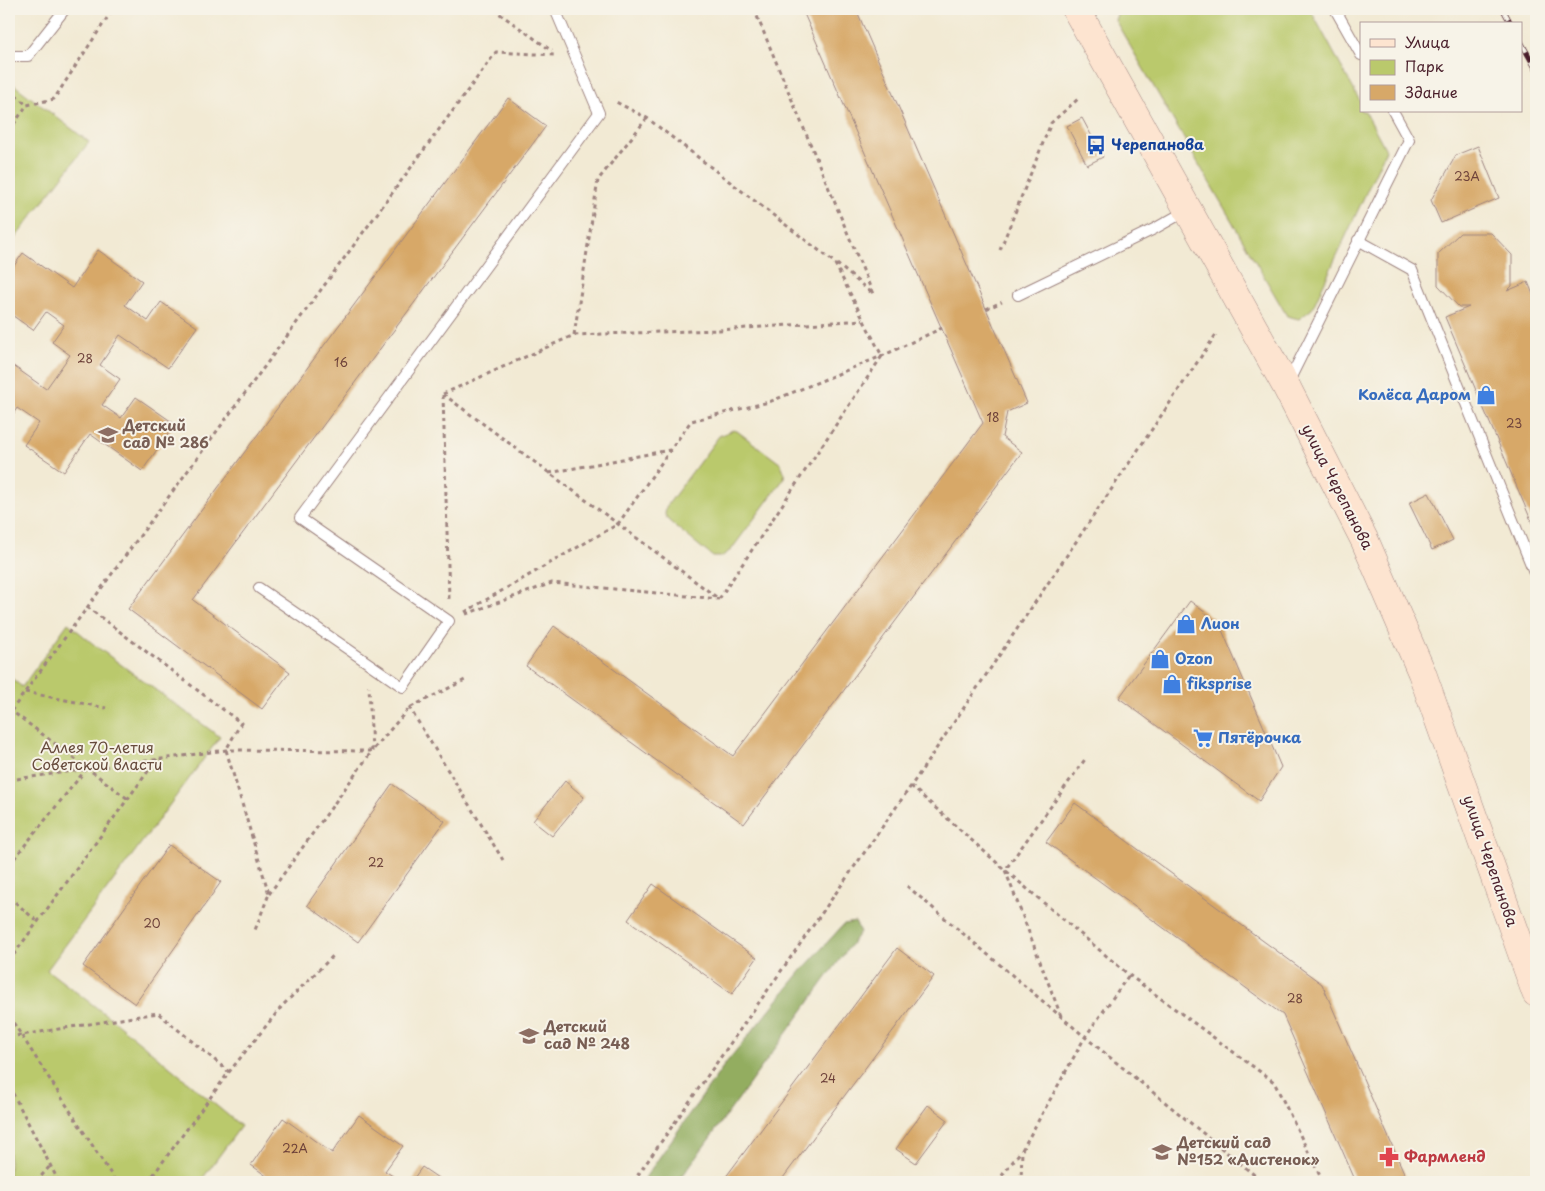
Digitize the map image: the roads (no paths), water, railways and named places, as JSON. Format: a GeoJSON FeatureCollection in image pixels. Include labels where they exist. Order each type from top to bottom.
{"type":"FeatureCollection","features":[{"type":"Feature","properties":{"kind":"main road","name":"улица Черепанова"},"geometry":{"type":"LineString","coordinates":[[1076,9],[1286,386],[1365,542],[1422,673],[1536,993]]}},
{"type":"Feature","properties":{"kind":"lane"},"geometry":{"type":"LineString","coordinates":[[9,56],[28,56],[65,9]]}},
{"type":"Feature","properties":{"kind":"lane"},"geometry":{"type":"LineString","coordinates":[[260,588],[403,687],[449,621],[300,518],[599,113],[555,9]]}},
{"type":"Feature","properties":{"kind":"lane"},"geometry":{"type":"LineString","coordinates":[[1335,9],[1360,53]]}},
{"type":"Feature","properties":{"kind":"lane"},"geometry":{"type":"LineString","coordinates":[[1286,386],[1409,140],[1394,112]]}},
{"type":"Feature","properties":{"kind":"lane"},"geometry":{"type":"LineString","coordinates":[[1018,295],[1187,211]]}},
{"type":"Feature","properties":{"kind":"lane"},"geometry":{"type":"LineString","coordinates":[[1358,240],[1412,270],[1536,577]]}},
{"type":"Feature","properties":{"kind":"railway"},"geometry":{"type":"LineString","coordinates":[[1503,9],[1510,22]]}},
{"type":"Feature","properties":{"kind":"railway"},"geometry":{"type":"LineString","coordinates":[[1522,44],[1536,69]]}},
{"type":"Feature","properties":{"kind":"place","name":"Черепанова"},"geometry":{"type":"Point","coordinates":[1096,145]}},
{"type":"Feature","properties":{"kind":"place","name":"Колёса Даром"},"geometry":{"type":"Point","coordinates":[1486,395]}},
{"type":"Feature","properties":{"kind":"place","name":"Детский сад № 286"},"geometry":{"type":"Point","coordinates":[108,435]}},
{"type":"Feature","properties":{"kind":"place","name":"Лион"},"geometry":{"type":"Point","coordinates":[1186,624]}},
{"type":"Feature","properties":{"kind":"place","name":"Ozon"},"geometry":{"type":"Point","coordinates":[1160,659]}},
{"type":"Feature","properties":{"kind":"place","name":"fiksprise"},"geometry":{"type":"Point","coordinates":[1172,684]}},
{"type":"Feature","properties":{"kind":"place","name":"Пятёрочка"},"geometry":{"type":"Point","coordinates":[1203,738]}},
{"type":"Feature","properties":{"kind":"place","name":"Детский сад № 248"},"geometry":{"type":"Point","coordinates":[529,1036]}},
{"type":"Feature","properties":{"kind":"place","name":"Детский сад №152 «Аистенок»"},"geometry":{"type":"Point","coordinates":[1162,1152]}},
{"type":"Feature","properties":{"kind":"place","name":"Фармленд"},"geometry":{"type":"Point","coordinates":[1389,1157]}},
{"type":"Feature","properties":{"kind":"park label","name":"Аллея 70-летия Советской власти"},"geometry":{"type":"Point","coordinates":[97,756]}}]}
